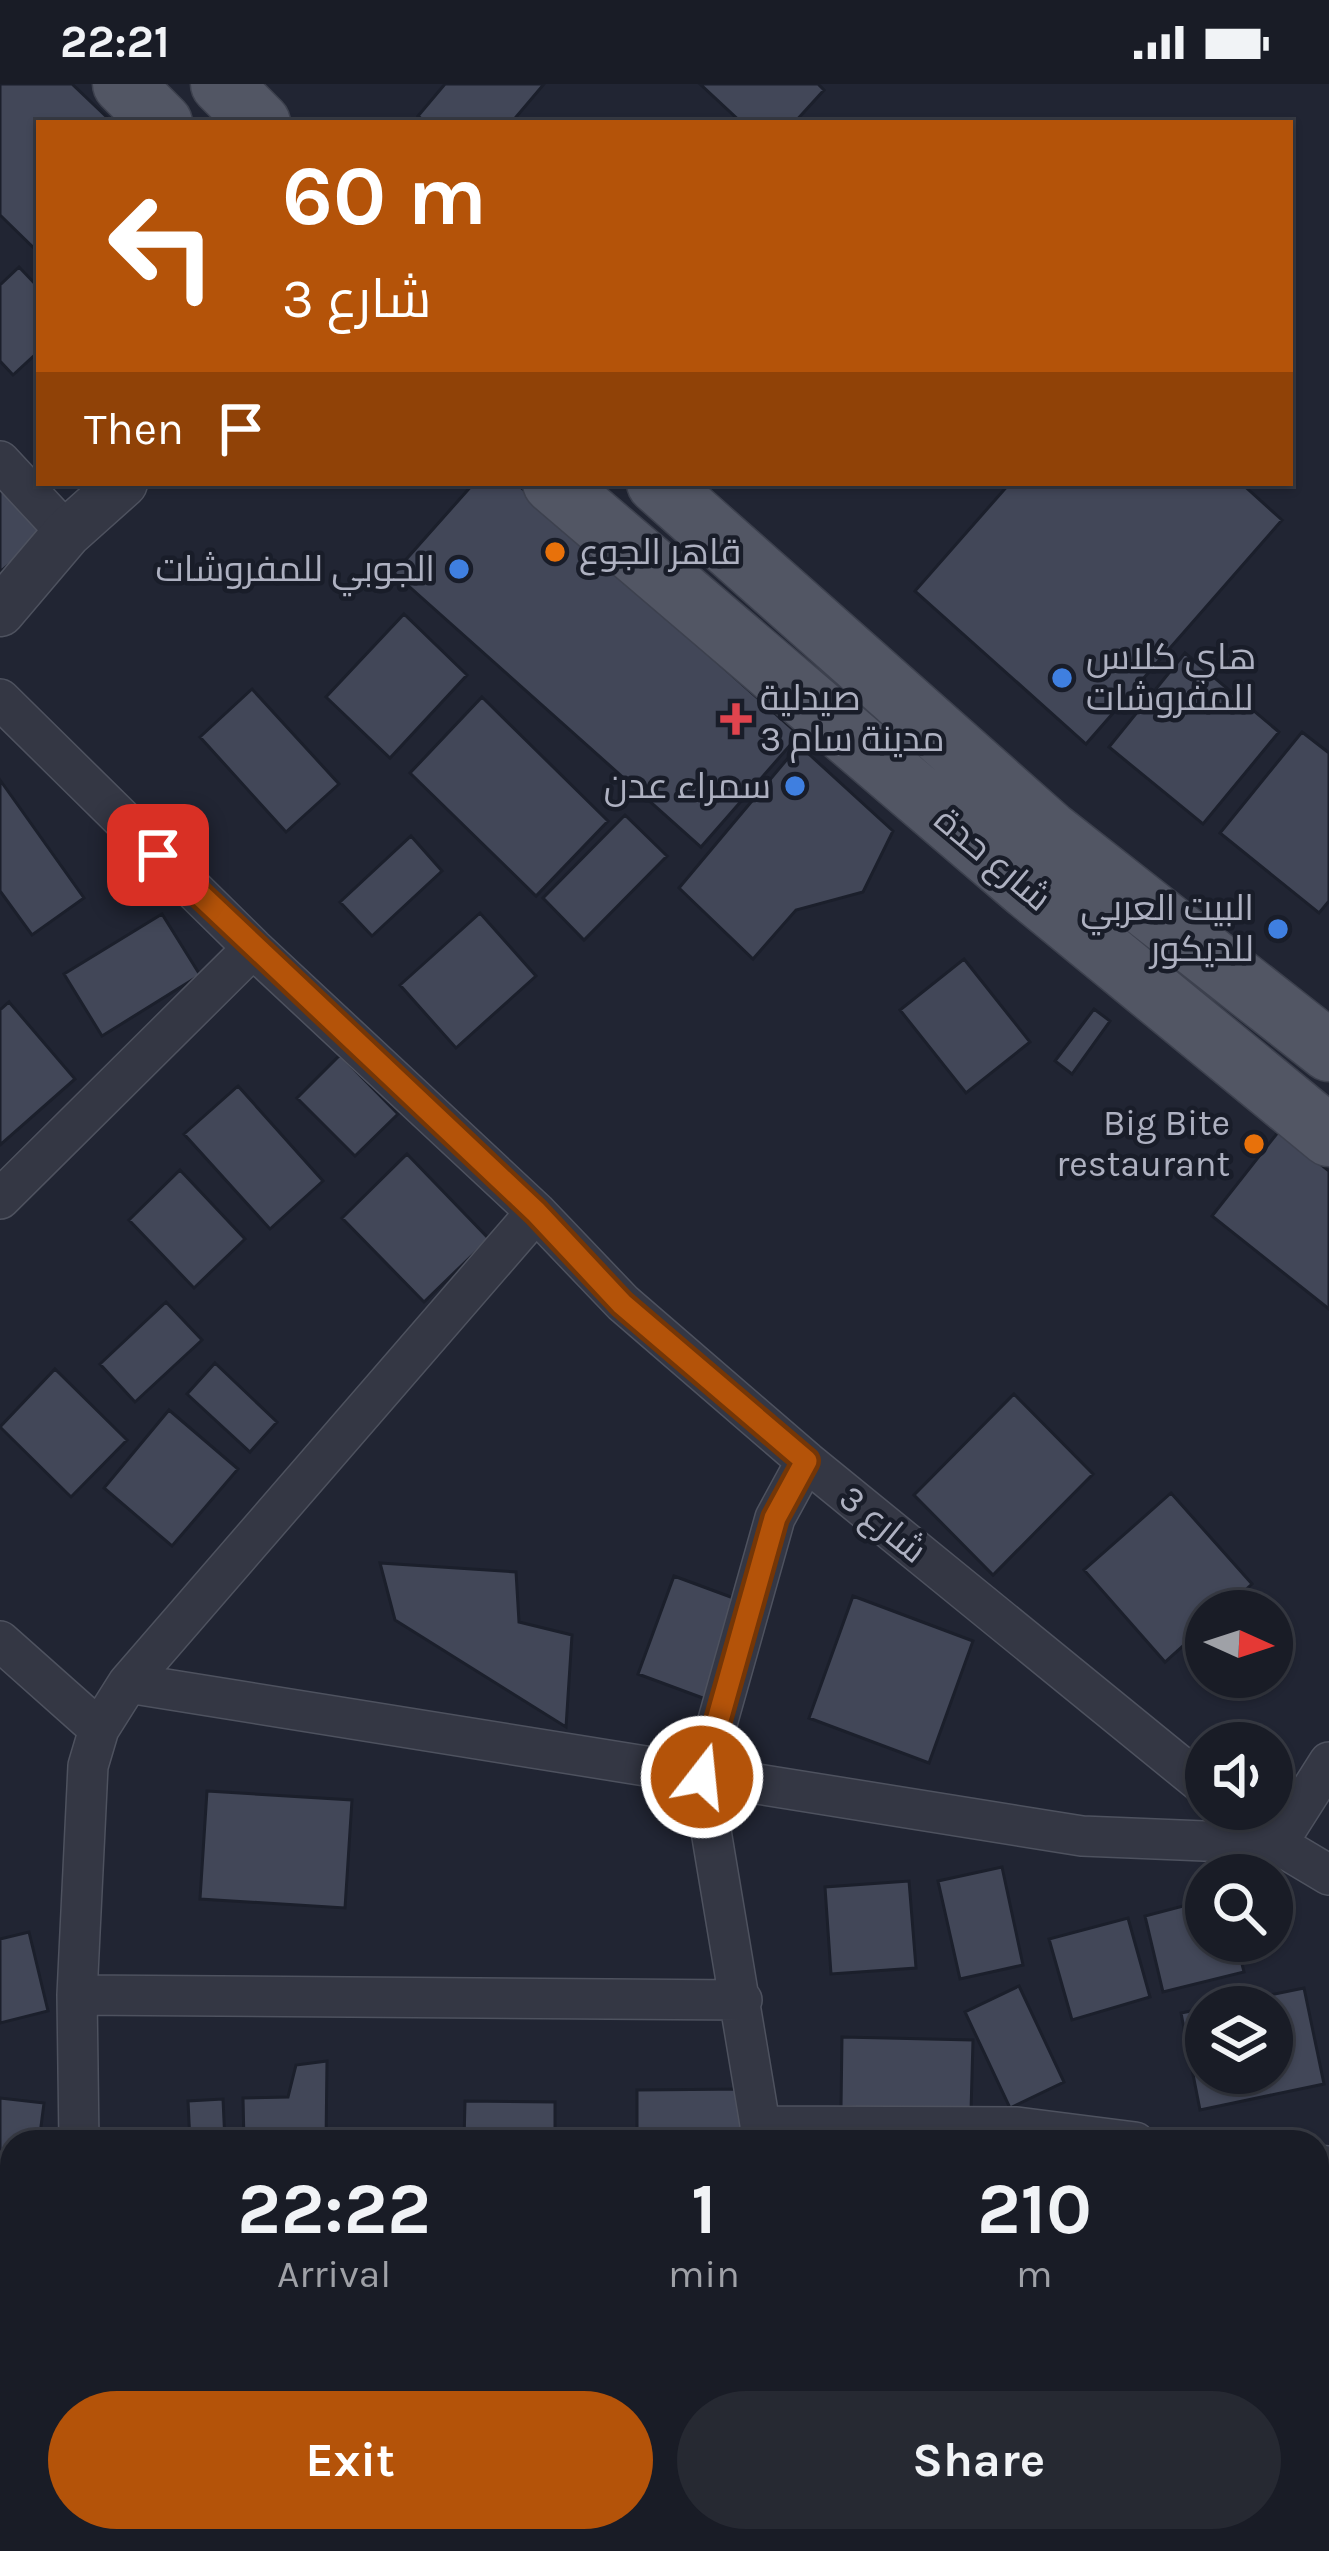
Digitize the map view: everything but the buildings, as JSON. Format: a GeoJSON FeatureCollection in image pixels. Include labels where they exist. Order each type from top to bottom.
{"type":"FeatureCollection","features":[{"type":"Feature","properties":{"kind":"main road"},"geometry":{"type":"LineString","coordinates":[[123,84],[159,120]]}},
{"type":"Feature","properties":{"kind":"main road"},"geometry":{"type":"LineString","coordinates":[[220,84],[257,120]]}},
{"type":"Feature","properties":{"kind":"main road","name":"شارع حدة"},"geometry":{"type":"LineString","coordinates":[[557,486],[1028,888],[1329,1136]]}},
{"type":"Feature","properties":{"kind":"main road","name":"شارع حدة"},"geometry":{"type":"LineString","coordinates":[[660,486],[1049,831],[1329,1052]]}},
{"type":"Feature","properties":{"kind":"street"},"geometry":{"type":"LineString","coordinates":[[0,460],[67,533]]}},
{"type":"Feature","properties":{"kind":"street"},"geometry":{"type":"LineString","coordinates":[[0,612],[67,533],[120,486]]}},
{"type":"Feature","properties":{"kind":"street","name":"شارع 3"},"geometry":{"type":"LineString","coordinates":[[0,699],[254,948],[536,1212],[622,1304],[806,1461],[1185,1769]]}},
{"type":"Feature","properties":{"kind":"street"},"geometry":{"type":"LineString","coordinates":[[0,1199],[254,948]]}},
{"type":"Feature","properties":{"kind":"street"},"geometry":{"type":"LineString","coordinates":[[79,2130],[77,1995],[88,1766],[99,1729],[128,1683],[536,1212]]}},
{"type":"Feature","properties":{"kind":"street"},"geometry":{"type":"LineString","coordinates":[[760,2130],[702,1777],[775,1518],[806,1461]]}},
{"type":"Feature","properties":{"kind":"street"},"geometry":{"type":"LineString","coordinates":[[0,1641],[99,1729]]}},
{"type":"Feature","properties":{"kind":"street"},"geometry":{"type":"LineString","coordinates":[[128,1683],[1082,1836],[1276,1844]]}},
{"type":"Feature","properties":{"kind":"street"},"geometry":{"type":"LineString","coordinates":[[1276,1844],[1329,1762]]}},
{"type":"Feature","properties":{"kind":"street"},"geometry":{"type":"LineString","coordinates":[[1259,1830],[1329,1875]]}},
{"type":"Feature","properties":{"kind":"street"},"geometry":{"type":"LineString","coordinates":[[77,1995],[742,2000]]}},
{"type":"Feature","properties":{"kind":"street"},"geometry":{"type":"LineString","coordinates":[[907,2130],[1040,2130]]}},
{"type":"Feature","properties":{"kind":"place","name":"قاهر الجوع"},"geometry":{"type":"Point","coordinates":[555,552]}},
{"type":"Feature","properties":{"kind":"place","name":"الجوبي للمفروشات"},"geometry":{"type":"Point","coordinates":[459,569]}},
{"type":"Feature","properties":{"kind":"place","name":"هاي كلاس للمفروشات"},"geometry":{"type":"Point","coordinates":[1062,678]}},
{"type":"Feature","properties":{"kind":"place","name":"صيدلية مدينة سام 3"},"geometry":{"type":"Point","coordinates":[736,719]}},
{"type":"Feature","properties":{"kind":"place","name":"سمراء عدن"},"geometry":{"type":"Point","coordinates":[795,786]}},
{"type":"Feature","properties":{"kind":"place","name":"البيت العربي للديكور"},"geometry":{"type":"Point","coordinates":[1278,929]}},
{"type":"Feature","properties":{"kind":"place","name":"Big Bite restaurant"},"geometry":{"type":"Point","coordinates":[1254,1144]}},
{"type":"Feature","properties":{"kind":"route"},"geometry":{"type":"LineString","coordinates":[[158,855],[536,1212],[622,1304],[806,1461],[775,1518],[702,1777]]}}]}
